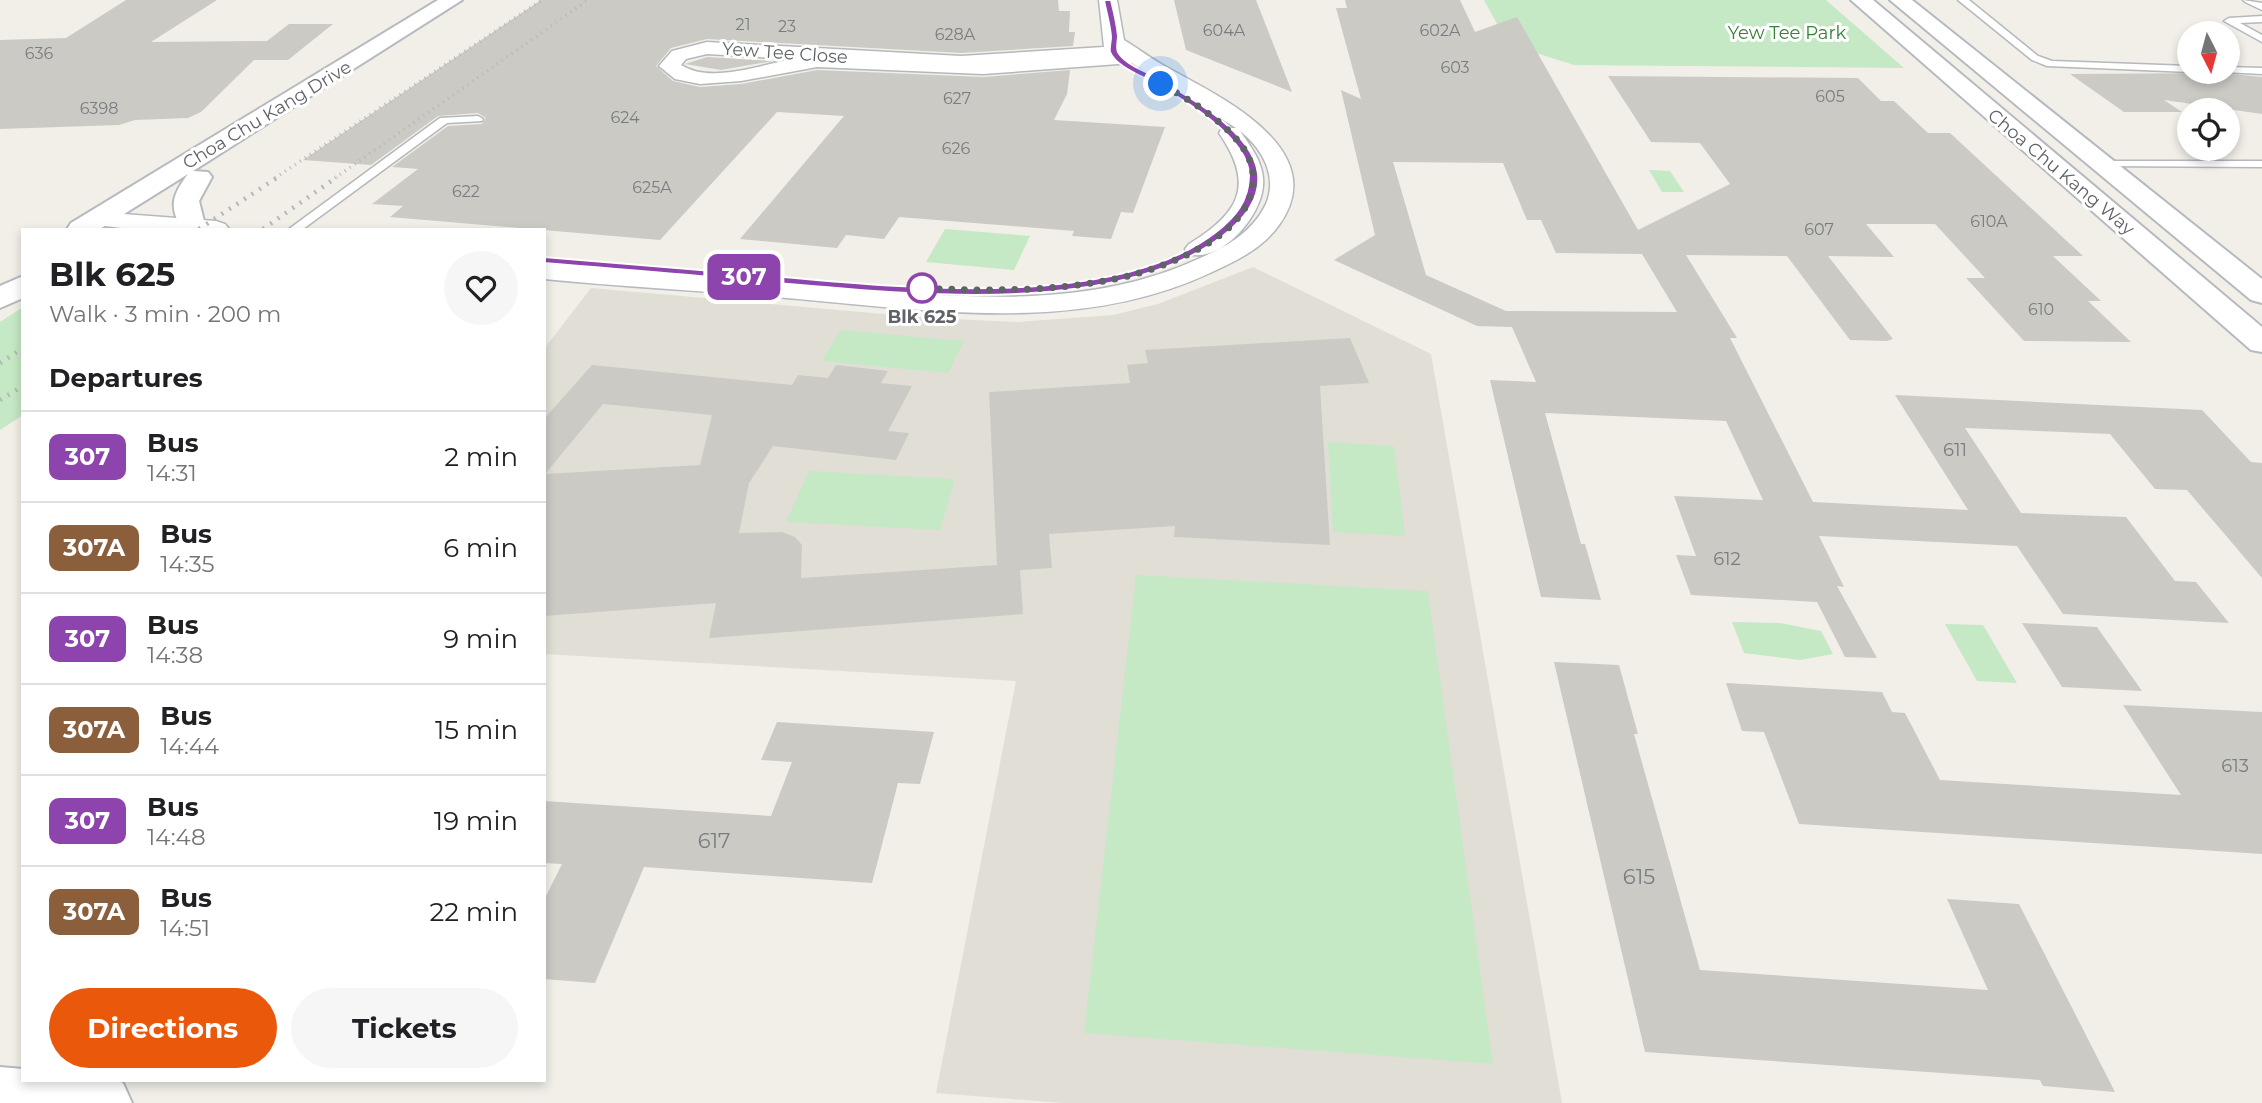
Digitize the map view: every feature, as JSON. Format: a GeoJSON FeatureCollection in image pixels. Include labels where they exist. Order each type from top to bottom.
{"type":"FeatureCollection","features":[{"type":"Feature","properties":{"kind":"main road","name":"Choa Chu Kang Drive"},"geometry":{"type":"LineString","coordinates":[[104,225],[452,0]]}},
{"type":"Feature","properties":{"kind":"main road","name":"Choa Chu Kang Drive"},"geometry":{"type":"LineString","coordinates":[[104,225],[199,177],[365,67],[477,0]]}},
{"type":"Feature","properties":{"kind":"main road","name":"Choa Chu Kang Way"},"geometry":{"type":"LineString","coordinates":[[1861,0],[2262,343]]}},
{"type":"Feature","properties":{"kind":"main road","name":"Choa Chu Kang Way"},"geometry":{"type":"LineString","coordinates":[[1909,3],[2262,294]]}},
{"type":"Feature","properties":{"kind":"main road"},"geometry":{"type":"LineString","coordinates":[[199,177],[186,195],[184,210],[205,228]]}},
{"type":"Feature","properties":{"kind":"main road"},"geometry":{"type":"LineString","coordinates":[[0,279],[21,266]]}},
{"type":"Feature","properties":{"kind":"main road"},"geometry":{"type":"LineString","coordinates":[[0,299],[21,286]]}},
{"type":"Feature","properties":{"kind":"main road"},"geometry":{"type":"LineString","coordinates":[[0,1095],[103,1103]]}},
{"type":"Feature","properties":{"kind":"street"},"geometry":{"type":"LineString","coordinates":[[546,260],[967,302],[1054,303],[1114,296],[1168,283],[1224,245],[1260,234],[1274,215],[1283,193],[1280,171],[1271,151],[1255,131],[1232,113],[1122,52],[1108,0]]}},
{"type":"Feature","properties":{"kind":"street","name":"Yew Tee Close"},"geometry":{"type":"LineString","coordinates":[[729,47],[937,62],[1122,52],[960,69],[805,61],[776,66],[742,78],[679,73],[669,66],[674,58],[690,51],[729,47]]}},
{"type":"Feature","properties":{"kind":"street"},"geometry":{"type":"LineString","coordinates":[[104,225],[205,228]]}},
{"type":"Feature","properties":{"kind":"street"},"geometry":{"type":"LineString","coordinates":[[546,271],[829,289]]}},
{"type":"Feature","properties":{"kind":"lane"},"geometry":{"type":"LineString","coordinates":[[1963,0],[2035,58],[2051,64],[2177,69]]}},
{"type":"Feature","properties":{"kind":"lane"},"geometry":{"type":"LineString","coordinates":[[2248,0],[2262,7]]}},
{"type":"Feature","properties":{"kind":"lane"},"geometry":{"type":"LineString","coordinates":[[2262,19],[2230,21],[2262,39]]}},
{"type":"Feature","properties":{"kind":"lane"},"geometry":{"type":"LineString","coordinates":[[2240,70],[2262,71]]}},
{"type":"Feature","properties":{"kind":"lane"},"geometry":{"type":"LineString","coordinates":[[296,228],[444,120],[478,119]]}},
{"type":"Feature","properties":{"kind":"lane"},"geometry":{"type":"LineString","coordinates":[[2101,163],[2262,164]]}},
{"type":"Feature","properties":{"kind":"shaded area"},"geometry":{"type":"Polygon","coordinates":[[[1253,267],[1431,354],[1562,1103],[1063,1103],[936,1093],[1016,681],[546,654],[546,346],[591,288],[929,318],[1017,322],[1113,315],[1158,304],[1253,267]]]}},
{"type":"Feature","properties":{"kind":"green space","name":"Yew Tee Park"},"geometry":{"type":"Polygon","coordinates":[[[1484,0],[1826,0],[1904,68],[1574,65],[1508,44],[1484,0]]]}},
{"type":"Feature","properties":{"kind":"green space"},"geometry":{"type":"Polygon","coordinates":[[[1649,170],[1670,171],[1684,192],[1662,192],[1649,170]]]}},
{"type":"Feature","properties":{"kind":"green space"},"geometry":{"type":"Polygon","coordinates":[[[945,229],[1030,236],[1014,270],[926,262],[945,229]]]}},
{"type":"Feature","properties":{"kind":"green space"},"geometry":{"type":"Polygon","coordinates":[[[21,308],[21,416],[0,430],[0,322],[21,308]]]}},
{"type":"Feature","properties":{"kind":"green space"},"geometry":{"type":"Polygon","coordinates":[[[841,330],[964,341],[948,373],[822,361],[841,330]]]}},
{"type":"Feature","properties":{"kind":"green space"},"geometry":{"type":"Polygon","coordinates":[[[1328,442],[1394,446],[1405,536],[1333,532],[1328,442]]]}},
{"type":"Feature","properties":{"kind":"green space"},"geometry":{"type":"Polygon","coordinates":[[[809,471],[955,479],[940,530],[786,522],[809,471]]]}},
{"type":"Feature","properties":{"kind":"green space"},"geometry":{"type":"Polygon","coordinates":[[[1136,575],[1428,591],[1493,1064],[1084,1033],[1136,575]]]}},
{"type":"Feature","properties":{"kind":"green space"},"geometry":{"type":"Polygon","coordinates":[[[1732,622],[1780,623],[1821,631],[1833,654],[1800,660],[1744,653],[1732,622]]]}},
{"type":"Feature","properties":{"kind":"green space"},"geometry":{"type":"Polygon","coordinates":[[[1945,624],[1983,625],[2017,683],[1977,681],[1945,624]]]}},
{"type":"Feature","properties":{"kind":"building"},"geometry":{"type":"Polygon","coordinates":[[[126,0],[217,0],[151,42],[267,41],[289,24],[333,24],[288,60],[254,60],[201,112],[188,118],[135,120],[119,125],[0,129],[0,40],[66,38],[126,0]]]}},
{"type":"Feature","properties":{"kind":"building"},"geometry":{"type":"Polygon","coordinates":[[[541,0],[1058,0],[1059,11],[1070,11],[1069,32],[1075,32],[1073,46],[961,53],[707,39],[671,48],[656,66],[673,81],[700,87],[741,84],[817,70],[983,77],[1070,70],[1067,94],[1054,120],[1165,127],[1133,213],[1121,212],[1111,239],[1072,236],[1074,231],[899,217],[884,239],[846,235],[837,248],[740,239],[844,116],[777,112],[660,240],[546,230],[546,228],[390,217],[403,206],[372,204],[418,169],[392,167],[448,126],[482,124],[486,118],[478,113],[438,116],[371,165],[303,160],[541,0]]]}},
{"type":"Feature","properties":{"kind":"building"},"geometry":{"type":"Polygon","coordinates":[[[1174,0],[1256,0],[1292,92],[1186,50],[1174,0]]]}},
{"type":"Feature","properties":{"kind":"building"},"geometry":{"type":"Polygon","coordinates":[[[1345,0],[1460,0],[1475,32],[1517,17],[1638,230],[1730,184],[1700,143],[1651,142],[1608,76],[1858,78],[1881,101],[1894,101],[1928,133],[1950,133],[2083,256],[2053,256],[2101,301],[2088,301],[2131,342],[2024,341],[1966,278],[1985,278],[1935,224],[1866,224],[1894,257],[1828,256],[1893,339],[1887,341],[1850,340],[1787,256],[1686,255],[1737,338],[1730,338],[1813,502],[1968,510],[1895,395],[2202,410],[2251,462],[2262,463],[2262,578],[2187,490],[2155,489],[2110,434],[1965,428],[2021,513],[2126,517],[2175,581],[2196,582],[2229,623],[2063,614],[2017,546],[1819,536],[1844,587],[1837,586],[1877,658],[1845,657],[1817,602],[1691,595],[1676,555],[1696,556],[1674,496],[1763,500],[1726,421],[1545,413],[1581,544],[1585,544],[1601,600],[1541,597],[1490,380],[1536,382],[1512,327],[1477,326],[1334,260],[1375,235],[1341,90],[1361,99],[1336,8],[1347,8],[1345,0]],[[1393,162],[1426,275],[1506,311],[1677,312],[1642,254],[1556,253],[1541,220],[1527,220],[1503,163],[1393,162]]]}},
{"type":"Feature","properties":{"kind":"building"},"geometry":{"type":"Polygon","coordinates":[[[707,57],[773,61],[721,70],[685,64],[707,57]]]}},
{"type":"Feature","properties":{"kind":"building"},"geometry":{"type":"Polygon","coordinates":[[[2177,73],[2177,84],[2240,84],[2240,75],[2262,77],[2262,114],[2240,111],[2240,98],[2177,98],[2177,102],[2164,100],[2177,109],[2177,112],[2124,112],[2070,74],[2177,73]]]}},
{"type":"Feature","properties":{"kind":"building"},"geometry":{"type":"Polygon","coordinates":[[[1350,338],[1369,383],[1320,386],[1330,545],[1174,537],[1175,526],[1049,534],[1052,568],[1020,570],[1023,614],[709,638],[716,603],[546,616],[546,474],[700,465],[712,415],[603,404],[546,473],[546,417],[592,365],[792,385],[798,375],[828,378],[836,365],[888,371],[881,383],[912,386],[888,431],[909,433],[896,460],[773,446],[749,483],[739,533],[782,532],[795,537],[802,545],[801,578],[997,565],[989,392],[1130,383],[1127,365],[1148,363],[1145,350],[1350,338]]]}},
{"type":"Feature","properties":{"kind":"building"},"geometry":{"type":"Polygon","coordinates":[[[2022,623],[2097,627],[2142,691],[2062,687],[2022,623]]]}},
{"type":"Feature","properties":{"kind":"building"},"geometry":{"type":"Polygon","coordinates":[[[1554,662],[1619,665],[1638,734],[1634,734],[1700,970],[1988,990],[1947,899],[2019,904],[2115,1092],[2043,1086],[2040,1080],[1645,1052],[1554,662]]]}},
{"type":"Feature","properties":{"kind":"building"},"geometry":{"type":"Polygon","coordinates":[[[1726,683],[1882,692],[1892,712],[1905,713],[1940,780],[2181,795],[2123,705],[2262,712],[2262,854],[1799,824],[1764,732],[1742,731],[1726,683]]]}},
{"type":"Feature","properties":{"kind":"building"},"geometry":{"type":"Polygon","coordinates":[[[777,722],[934,732],[920,784],[898,783],[872,883],[644,867],[595,983],[546,979],[546,896],[562,864],[546,863],[546,801],[771,816],[792,762],[761,760],[777,722]]]}},
{"type":"Feature","properties":{"kind":"railway"},"geometry":{"type":"LineString","coordinates":[[275,178],[542,0]]}},
{"type":"Feature","properties":{"kind":"railway"},"geometry":{"type":"LineString","coordinates":[[335,178],[588,0]]}},
{"type":"Feature","properties":{"kind":"railway"},"geometry":{"type":"LineString","coordinates":[[201,228],[278,177]]}},
{"type":"Feature","properties":{"kind":"railway"},"geometry":{"type":"LineString","coordinates":[[264,228],[337,177]]}},
{"type":"Feature","properties":{"kind":"railway"},"geometry":{"type":"LineString","coordinates":[[0,363],[21,349]]}},
{"type":"Feature","properties":{"kind":"railway"},"geometry":{"type":"LineString","coordinates":[[0,400],[21,387]]}},
{"type":"Feature","properties":{"kind":"bus line","name":"307"},"geometry":{"type":"LineString","coordinates":[[546,260],[831,284],[972,290],[1049,289],[1112,280],[1145,271],[1201,248],[1236,220],[1252,197],[1254,173],[1246,154],[1222,124],[1177,93],[1128,65],[1114,52],[1108,0]]}},
{"type":"Feature","properties":{"kind":"place","name":"Blk 625"},"geometry":{"type":"Point","coordinates":[922,288]}},
{"type":"Feature","properties":{"kind":"route"},"geometry":{"type":"LineString","coordinates":[[922,288],[918,288],[1049,289],[1112,280],[1145,271],[1201,248],[1226,230],[1252,197],[1254,173],[1246,154],[1222,124],[1161,84]]}}]}
